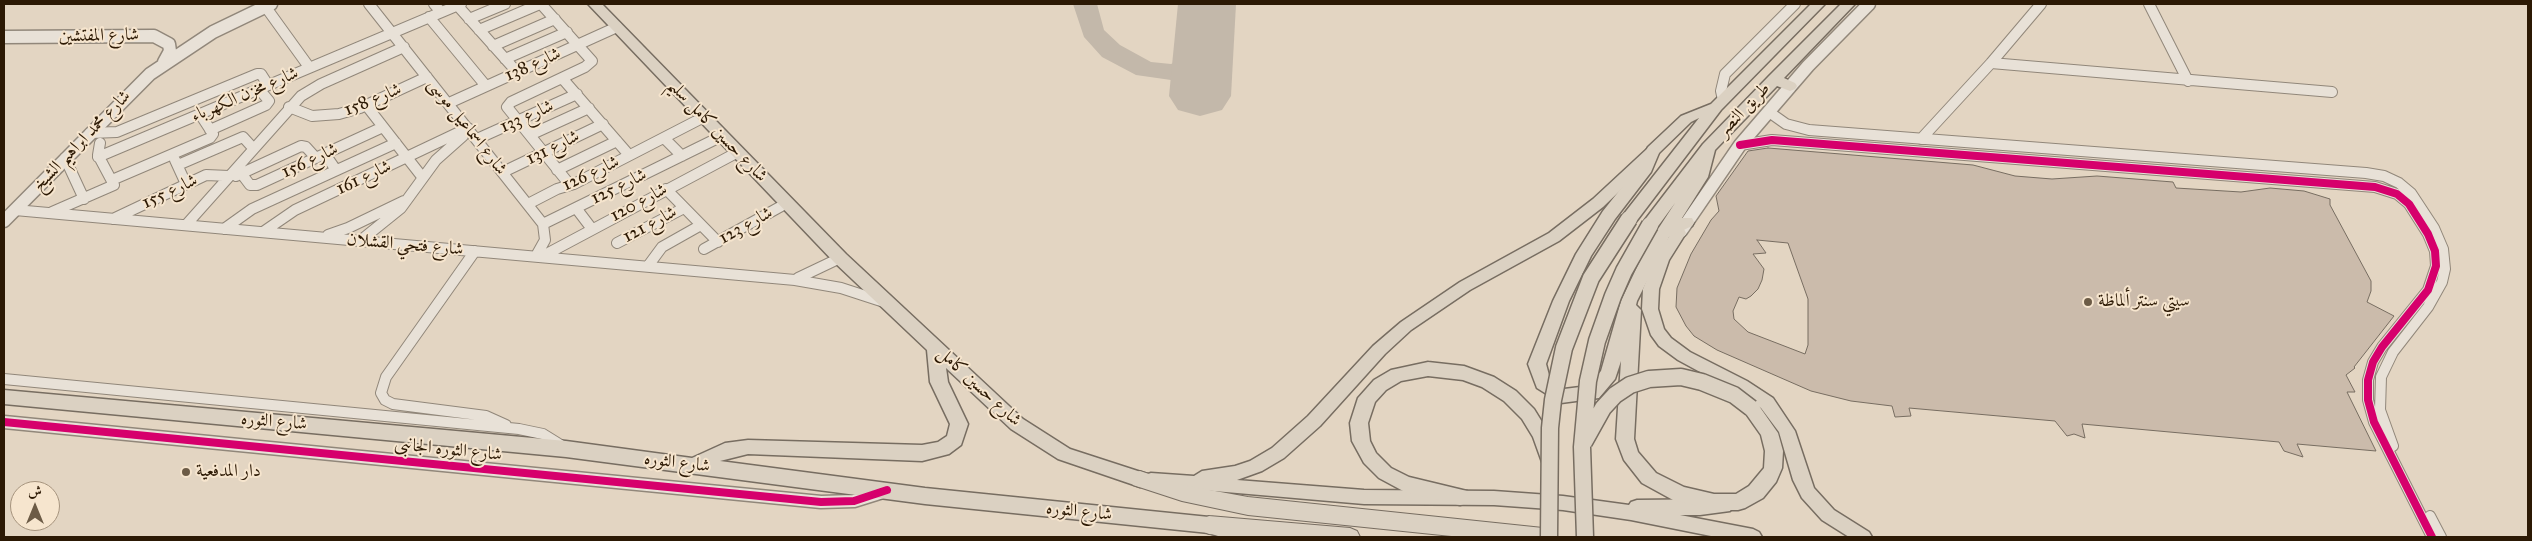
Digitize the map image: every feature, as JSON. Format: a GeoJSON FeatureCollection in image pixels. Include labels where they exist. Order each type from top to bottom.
{"type":"FeatureCollection","features":[{"type":"Feature","properties":{"kind":"highway","name":"شارع حسين كامل سليم"},"geometry":{"type":"LineString","coordinates":[[595,4],[840,258]]}},
{"type":"Feature","properties":{"kind":"highway","name":"طريق النصر"},"geometry":{"type":"LineString","coordinates":[[1548,458],[1553,400],[1572,323],[1595,271],[1629,218],[1719,104],[1818,4]]}},
{"type":"Feature","properties":{"kind":"highway","name":"طريق النصر"},"geometry":{"type":"LineString","coordinates":[[1656,230],[1700,177],[1708,148],[1848,4]]}},
{"type":"Feature","properties":{"kind":"highway"},"geometry":{"type":"LineString","coordinates":[[1774,79],[1790,86]]}},
{"type":"Feature","properties":{"kind":"highway"},"geometry":{"type":"LineString","coordinates":[[1656,230],[1623,317],[1612,365],[1598,389],[1584,395],[1561,396],[1543,383],[1538,364],[1546,338],[1572,277],[1605,221],[1646,168],[1653,151],[1686,119],[1719,104]]}},
{"type":"Feature","properties":{"kind":"highway"},"geometry":{"type":"LineString","coordinates":[[1586,537],[1582,446],[1586,395],[1597,341],[1624,271],[1656,230],[1682,228]]}},
{"type":"Feature","properties":{"kind":"highway","name":"شارع حسين كامل"},"geometry":{"type":"LineString","coordinates":[[840,258],[1013,420],[1038,440],[1076,460],[1140,479]]}},
{"type":"Feature","properties":{"kind":"highway"},"geometry":{"type":"LineString","coordinates":[[1582,446],[1608,401],[1630,385],[1649,379],[1670,377],[1702,382],[1734,394],[1751,408],[1769,433],[1774,460],[1773,468],[1764,485],[1738,502],[1703,500],[1668,489],[1649,478],[1630,455],[1624,430],[1636,285]]}},
{"type":"Feature","properties":{"kind":"highway"},"geometry":{"type":"LineString","coordinates":[[694,465],[725,451],[748,447],[922,453],[943,449],[955,440],[959,424],[939,382],[935,346]]}},
{"type":"Feature","properties":{"kind":"highway"},"geometry":{"type":"LineString","coordinates":[[1460,497],[1416,488],[1395,479],[1370,458],[1359,432],[1363,406],[1380,385],[1406,372],[1428,369],[1451,370],[1488,382],[1510,396],[1535,424],[1548,458],[1550,537]]}},
{"type":"Feature","properties":{"kind":"highway","name":"شارع الثوره"},"geometry":{"type":"LineString","coordinates":[[4,397],[566,449],[887,490],[1210,525],[1350,537]]}},
{"type":"Feature","properties":{"kind":"highway"},"geometry":{"type":"LineString","coordinates":[[1140,479],[1182,493],[1225,503],[1543,537]]}},
{"type":"Feature","properties":{"kind":"highway"},"geometry":{"type":"LineString","coordinates":[[1210,525],[1244,537]]}},
{"type":"Feature","properties":{"kind":"main road"},"geometry":{"type":"LineString","coordinates":[[1175,482],[1235,473],[1256,466],[1278,454],[1314,421],[1379,350],[1406,326],[1465,286],[1554,237],[1598,203],[1653,151]]}},
{"type":"Feature","properties":{"kind":"main road"},"geometry":{"type":"LineString","coordinates":[[1682,228],[1662,259],[1651,289],[1650,309],[1657,330],[1665,342],[1684,356],[1742,386],[1767,403],[1787,431],[1802,480],[1808,493],[1828,516],[1863,537]]}},
{"type":"Feature","properties":{"kind":"main road"},"geometry":{"type":"LineString","coordinates":[[1140,479],[1364,497],[1528,499],[1597,507],[1753,537]]}},
{"type":"Feature","properties":{"kind":"main road"},"geometry":{"type":"LineString","coordinates":[[1597,507],[1700,508],[1738,502]]}},
{"type":"Feature","properties":{"kind":"main road"},"geometry":{"type":"LineString","coordinates":[[1271,529],[1290,537]]}},
{"type":"Feature","properties":{"kind":"street","name":"شارع اسماعيل موسى"},"geometry":{"type":"LineString","coordinates":[[369,4],[543,224]]}},
{"type":"Feature","properties":{"kind":"street"},"geometry":{"type":"LineString","coordinates":[[434,4],[441,12]]}},
{"type":"Feature","properties":{"kind":"street"},"geometry":{"type":"LineString","coordinates":[[469,19],[505,4]]}},
{"type":"Feature","properties":{"kind":"street"},"geometry":{"type":"LineString","coordinates":[[479,30],[540,4],[591,59],[591,62],[562,78],[508,104],[508,108],[570,185]]}},
{"type":"Feature","properties":{"kind":"street"},"geometry":{"type":"LineString","coordinates":[[1719,104],[1722,82],[1726,74],[1795,4]]}},
{"type":"Feature","properties":{"kind":"street"},"geometry":{"type":"LineString","coordinates":[[1682,228],[1740,145],[1790,86],[1869,4]]}},
{"type":"Feature","properties":{"kind":"street"},"geometry":{"type":"LineString","coordinates":[[1921,139],[2041,4]]}},
{"type":"Feature","properties":{"kind":"street"},"geometry":{"type":"LineString","coordinates":[[2149,4],[2188,81]]}},
{"type":"Feature","properties":{"kind":"street"},"geometry":{"type":"LineString","coordinates":[[268,5],[309,67]]}},
{"type":"Feature","properties":{"kind":"street","name":"شارع محمد ابراهيم الشيخ"},"geometry":{"type":"LineString","coordinates":[[4,221],[135,87],[162,64],[213,32],[268,5]]}},
{"type":"Feature","properties":{"kind":"street","name":"شارع مخزن الكهرباء"},"geometry":{"type":"LineString","coordinates":[[98,157],[459,5]]}},
{"type":"Feature","properties":{"kind":"street"},"geometry":{"type":"LineString","coordinates":[[459,5],[469,19],[517,72]]}},
{"type":"Feature","properties":{"kind":"street"},"geometry":{"type":"LineString","coordinates":[[428,17],[486,86]]}},
{"type":"Feature","properties":{"kind":"street"},"geometry":{"type":"LineString","coordinates":[[493,46],[555,19]]}},
{"type":"Feature","properties":{"kind":"street","name":"شارع 138"},"geometry":{"type":"LineString","coordinates":[[448,103],[617,27]]}},
{"type":"Feature","properties":{"kind":"street"},"geometry":{"type":"LineString","coordinates":[[505,59],[566,32]]}},
{"type":"Feature","properties":{"kind":"street","name":"شارع المفتشين"},"geometry":{"type":"LineString","coordinates":[[4,37],[154,36],[166,41],[170,48],[169,55],[162,64]]}},
{"type":"Feature","properties":{"kind":"street"},"geometry":{"type":"LineString","coordinates":[[186,225],[289,106],[316,86],[404,47]]}},
{"type":"Feature","properties":{"kind":"street"},"geometry":{"type":"LineString","coordinates":[[1990,63],[2332,92]]}},
{"type":"Feature","properties":{"kind":"street"},"geometry":{"type":"LineString","coordinates":[[90,133],[117,132],[257,74],[261,74],[268,85]]}},
{"type":"Feature","properties":{"kind":"street","name":"شارع 158"},"geometry":{"type":"LineString","coordinates":[[289,106],[306,114],[318,116],[339,114],[366,105],[427,77]]}},
{"type":"Feature","properties":{"kind":"street"},"geometry":{"type":"LineString","coordinates":[[562,78],[630,155]]}},
{"type":"Feature","properties":{"kind":"street"},"geometry":{"type":"LineString","coordinates":[[210,130],[266,105],[269,101],[259,89]]}},
{"type":"Feature","properties":{"kind":"street","name":"شارع 133"},"geometry":{"type":"LineString","coordinates":[[472,133],[518,121],[577,94]]}},
{"type":"Feature","properties":{"kind":"street"},"geometry":{"type":"LineString","coordinates":[[366,105],[423,178]]}},
{"type":"Feature","properties":{"kind":"street"},"geometry":{"type":"LineString","coordinates":[[530,135],[588,108]]}},
{"type":"Feature","properties":{"kind":"street"},"geometry":{"type":"LineString","coordinates":[[1769,112],[1780,121],[1802,129],[2366,173],[2384,176],[2406,188],[2428,218],[2439,239],[2445,269],[2442,282],[2428,308],[2387,362],[2379,387],[2380,410],[2390,441],[2441,537]]}},
{"type":"Feature","properties":{"kind":"street"},"geometry":{"type":"LineString","coordinates":[[112,180],[210,138],[213,134],[200,114]]}},
{"type":"Feature","properties":{"kind":"street","name":"شارع 126"},"geometry":{"type":"LineString","coordinates":[[528,204],[557,189],[570,185],[704,117]]}},
{"type":"Feature","properties":{"kind":"street","name":"شارع 131"},"geometry":{"type":"LineString","coordinates":[[503,172],[602,124]]}},
{"type":"Feature","properties":{"kind":"street","name":"شارع 156"},"geometry":{"type":"LineString","coordinates":[[241,173],[250,185],[255,186],[383,127]]}},
{"type":"Feature","properties":{"kind":"street"},"geometry":{"type":"LineString","coordinates":[[360,241],[395,214],[409,199],[443,152],[472,133]]}},
{"type":"Feature","properties":{"kind":"street","name":"شارع 161"},"geometry":{"type":"LineString","coordinates":[[263,232],[295,210],[407,158],[472,133]]}},
{"type":"Feature","properties":{"kind":"street","name":"شارع 125"},"geometry":{"type":"LineString","coordinates":[[543,224],[722,136]]}},
{"type":"Feature","properties":{"kind":"street"},"geometry":{"type":"LineString","coordinates":[[178,166],[243,137],[253,148]]}},
{"type":"Feature","properties":{"kind":"street"},"geometry":{"type":"LineString","coordinates":[[664,138],[682,156]]}},
{"type":"Feature","properties":{"kind":"street"},"geometry":{"type":"LineString","coordinates":[[1740,145],[1772,140],[2375,187],[2398,194],[2408,204],[2428,234],[2435,251],[2436,266],[2428,290],[2382,347],[2373,362],[2368,380],[2368,400],[2376,428],[2432,537]]}},
{"type":"Feature","properties":{"kind":"street"},"geometry":{"type":"LineString","coordinates":[[557,170],[617,141]]}},
{"type":"Feature","properties":{"kind":"street"},"geometry":{"type":"LineString","coordinates":[[49,213],[114,185],[98,157],[97,150],[100,143]]}},
{"type":"Feature","properties":{"kind":"street"},"geometry":{"type":"LineString","coordinates":[[224,229],[246,212],[396,143]]}},
{"type":"Feature","properties":{"kind":"street"},"geometry":{"type":"LineString","coordinates":[[226,178],[301,146],[320,156],[336,170]]}},
{"type":"Feature","properties":{"kind":"street","name":"شارع 120"},"geometry":{"type":"LineString","coordinates":[[539,257],[738,152]]}},
{"type":"Feature","properties":{"kind":"street"},"geometry":{"type":"LineString","coordinates":[[173,154],[186,184]]}},
{"type":"Feature","properties":{"kind":"street"},"geometry":{"type":"LineString","coordinates":[[65,158],[84,199]]}},
{"type":"Feature","properties":{"kind":"street","name":"شارع 155"},"geometry":{"type":"LineString","coordinates":[[112,219],[210,174],[226,178]]}},
{"type":"Feature","properties":{"kind":"street"},"geometry":{"type":"LineString","coordinates":[[666,189],[718,242]]}},
{"type":"Feature","properties":{"kind":"street"},"geometry":{"type":"LineString","coordinates":[[319,237],[348,228],[409,199]]}},
{"type":"Feature","properties":{"kind":"street","name":"شارع 123"},"geometry":{"type":"LineString","coordinates":[[704,249],[787,204]]}},
{"type":"Feature","properties":{"kind":"street"},"geometry":{"type":"LineString","coordinates":[[576,208],[592,229]]}},
{"type":"Feature","properties":{"kind":"street","name":"شارع 121"},"geometry":{"type":"LineString","coordinates":[[616,243],[684,208]]}},
{"type":"Feature","properties":{"kind":"street","name":"شارع فتحي القشلان"},"geometry":{"type":"LineString","coordinates":[[15,210],[795,280],[848,290],[891,305]]}},
{"type":"Feature","properties":{"kind":"street"},"geometry":{"type":"LineString","coordinates":[[539,257],[545,240],[543,224]]}},
{"type":"Feature","properties":{"kind":"street"},"geometry":{"type":"LineString","coordinates":[[648,266],[662,248],[701,225]]}},
{"type":"Feature","properties":{"kind":"street"},"geometry":{"type":"LineString","coordinates":[[475,251],[386,377],[381,393],[385,400],[393,404],[478,415],[513,428]]}},
{"type":"Feature","properties":{"kind":"street","name":"شارع فتحي القشلان"},"geometry":{"type":"LineString","coordinates":[[795,280],[840,258]]}},
{"type":"Feature","properties":{"kind":"street","name":"شارع الثوره الجانبى"},"geometry":{"type":"LineString","coordinates":[[4,379],[513,428],[542,434],[566,449]]}},
{"type":"Feature","properties":{"kind":"street","name":"شارع الثوره الجانبى"},"geometry":{"type":"LineString","coordinates":[[4,422],[821,502],[854,501],[887,490]]}},
{"type":"Feature","properties":{"kind":"building","name":"سيتي سنتر ألماظة"},"geometry":{"type":"Polygon","coordinates":[[[1768,148],[1973,165],[2015,176],[2052,179],[2097,176],[2173,182],[2176,188],[2241,192],[2270,188],[2304,191],[2330,199],[2330,205],[2371,281],[2371,291],[2367,302],[2394,316],[2355,368],[2346,375],[2355,392],[2347,392],[2376,451],[2297,444],[2303,457],[2284,451],[2279,442],[2082,424],[2085,438],[2074,434],[2067,436],[2055,421],[1909,408],[1911,416],[1895,417],[1892,406],[1851,401],[1811,391],[1717,350],[1694,336],[1686,326],[1676,307],[1677,288],[1691,254],[1711,220],[1719,211],[1716,196],[1748,151],[1768,148]],[[1757,240],[1766,253],[1753,254],[1764,269],[1762,280],[1758,289],[1751,296],[1746,299],[1739,297],[1733,311],[1734,319],[1748,332],[1805,354],[1808,345],[1808,299],[1788,243],[1757,240]]]}},
{"type":"Feature","properties":{"kind":"taxiway"},"geometry":{"type":"LineString","coordinates":[[1085,4],[1093,32],[1111,51],[1145,69],[1171,72],[1189,67],[1203,58]]}},
{"type":"Feature","properties":{"kind":"runway"},"geometry":{"type":"LineString","coordinates":[[1200,96],[1207,4]]}},
{"type":"Feature","properties":{"kind":"cycle path"},"geometry":{"type":"LineString","coordinates":[[1740,145],[1772,140],[2375,187],[2397,194],[2409,204],[2428,234],[2435,251],[2436,266],[2428,290],[2382,347],[2373,362],[2368,380],[2368,400],[2374,422],[2432,537]]}},
{"type":"Feature","properties":{"kind":"cycle path"},"geometry":{"type":"LineString","coordinates":[[4,422],[821,502],[854,501],[887,490]]}},
{"type":"Feature","properties":{"kind":"place","name":"سيتي سنتر ألماظة"},"geometry":{"type":"Point","coordinates":[2088,302]}},
{"type":"Feature","properties":{"kind":"place","name":"دار المدفعية"},"geometry":{"type":"Point","coordinates":[186,472]}}]}
